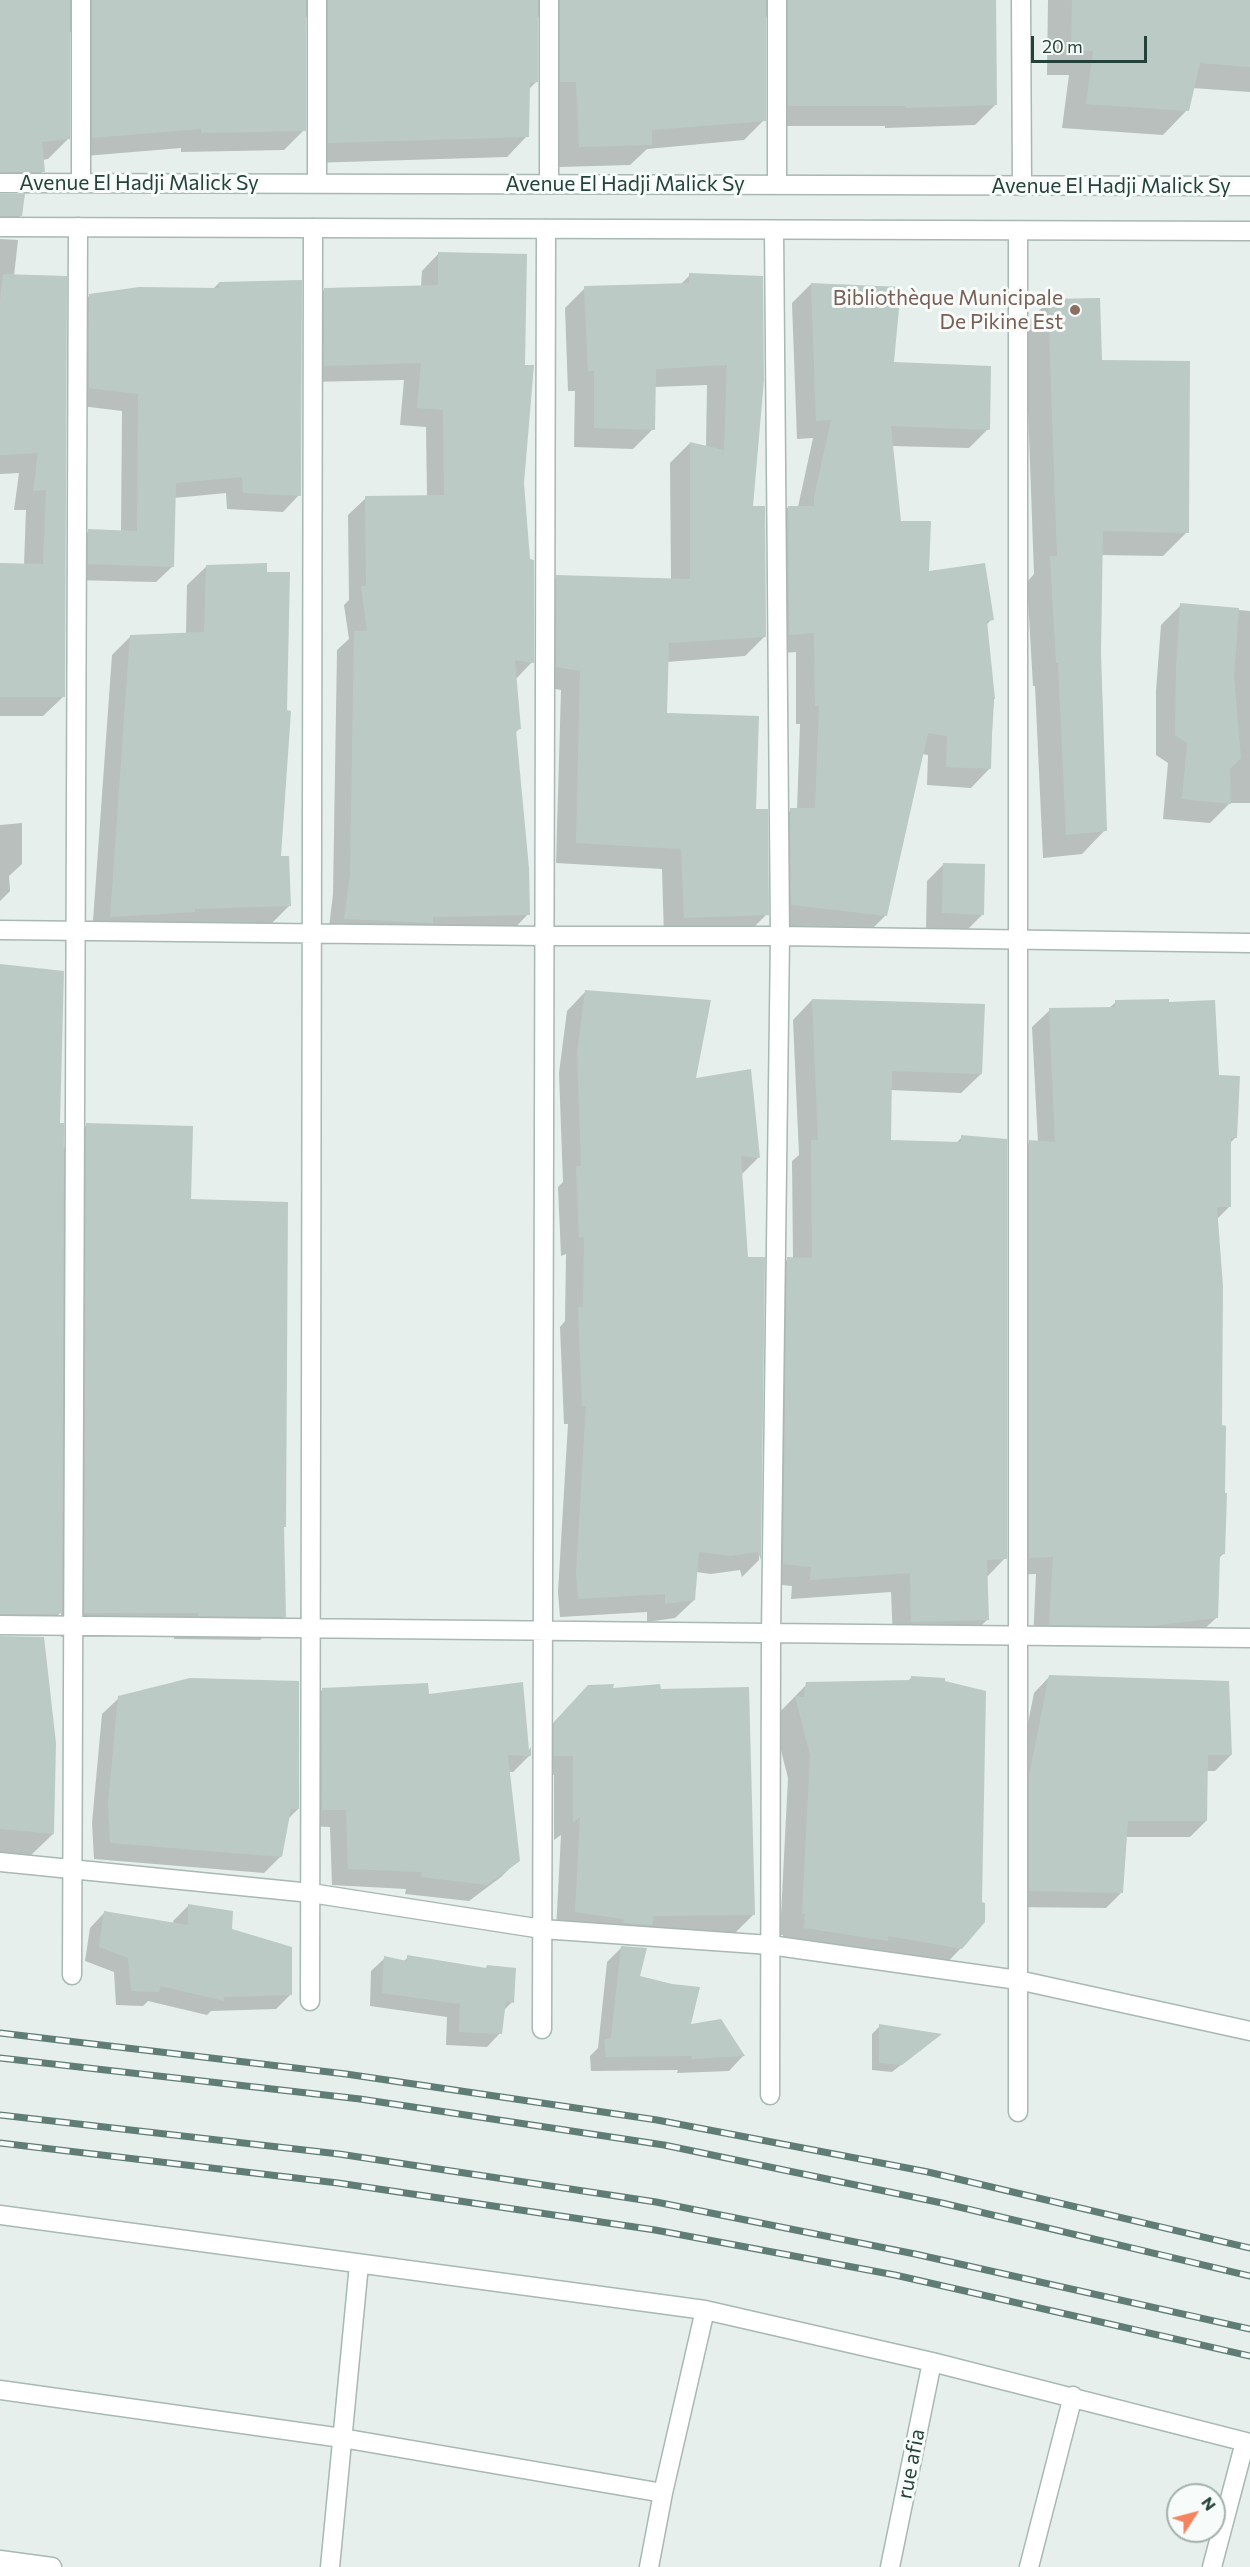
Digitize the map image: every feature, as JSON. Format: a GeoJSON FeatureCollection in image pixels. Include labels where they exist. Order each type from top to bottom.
{"type":"FeatureCollection","features":[{"type":"Feature","properties":{"kind":"street"},"geometry":{"type":"LineString","coordinates":[[81,0],[81,183]]}},
{"type":"Feature","properties":{"kind":"street"},"geometry":{"type":"LineString","coordinates":[[316,0],[317,183]]}},
{"type":"Feature","properties":{"kind":"street"},"geometry":{"type":"LineString","coordinates":[[549,0],[549,184]]}},
{"type":"Feature","properties":{"kind":"street"},"geometry":{"type":"LineString","coordinates":[[777,0],[777,184]]}},
{"type":"Feature","properties":{"kind":"street"},"geometry":{"type":"LineString","coordinates":[[1021,0],[1022,186]]}},
{"type":"Feature","properties":{"kind":"street","name":"Avenue El Hadji Malick Sy"},"geometry":{"type":"LineString","coordinates":[[0,183],[1250,186]]}},
{"type":"Feature","properties":{"kind":"street"},"geometry":{"type":"LineString","coordinates":[[0,227],[1250,231]]}},
{"type":"Feature","properties":{"kind":"street"},"geometry":{"type":"LineString","coordinates":[[72,1975],[78,227]]}},
{"type":"Feature","properties":{"kind":"street"},"geometry":{"type":"LineString","coordinates":[[310,2001],[314,228]]}},
{"type":"Feature","properties":{"kind":"street"},"geometry":{"type":"LineString","coordinates":[[542,2029],[546,229]]}},
{"type":"Feature","properties":{"kind":"street"},"geometry":{"type":"LineString","coordinates":[[770,2096],[771,1633],[780,936],[774,230]]}},
{"type":"Feature","properties":{"kind":"street"},"geometry":{"type":"LineString","coordinates":[[1018,231],[1018,2112]]}},
{"type":"Feature","properties":{"kind":"street"},"geometry":{"type":"LineString","coordinates":[[0,930],[545,936],[780,936],[1250,943]]}},
{"type":"Feature","properties":{"kind":"street"},"geometry":{"type":"LineString","coordinates":[[0,1626],[1250,1638]]}},
{"type":"Feature","properties":{"kind":"street"},"geometry":{"type":"LineString","coordinates":[[0,1862],[311,1893],[542,1929],[770,1945],[1018,1980],[1250,2031]]}},
{"type":"Feature","properties":{"kind":"street"},"geometry":{"type":"LineString","coordinates":[[0,2215],[705,2310],[1073,2396],[1248,2443],[1212,2567]]}},
{"type":"Feature","properties":{"kind":"street"},"geometry":{"type":"LineString","coordinates":[[330,2567],[359,2264]]}},
{"type":"Feature","properties":{"kind":"street"},"geometry":{"type":"LineString","coordinates":[[649,2567],[663,2493],[705,2310]]}},
{"type":"Feature","properties":{"kind":"street","name":"rue afia"},"geometry":{"type":"LineString","coordinates":[[890,2567],[932,2362]]}},
{"type":"Feature","properties":{"kind":"street"},"geometry":{"type":"LineString","coordinates":[[0,2390],[342,2438],[663,2493]]}},
{"type":"Feature","properties":{"kind":"street"},"geometry":{"type":"LineString","coordinates":[[1029,2567],[1073,2396]]}},
{"type":"Feature","properties":{"kind":"street"},"geometry":{"type":"LineString","coordinates":[[0,2560],[52,2567]]}},
{"type":"Feature","properties":{"kind":"building"},"geometry":{"type":"Polygon","coordinates":[[[0,0],[70,0],[70,139],[42,142],[45,172],[0,172],[0,0]]]}},
{"type":"Feature","properties":{"kind":"building"},"geometry":{"type":"Polygon","coordinates":[[[92,0],[306,0],[306,131],[201,133],[201,129],[92,138],[92,0]]]}},
{"type":"Feature","properties":{"kind":"building"},"geometry":{"type":"Polygon","coordinates":[[[328,0],[538,0],[538,82],[530,83],[529,137],[328,143],[328,0]]]}},
{"type":"Feature","properties":{"kind":"building"},"geometry":{"type":"Polygon","coordinates":[[[560,0],[766,0],[766,121],[652,130],[652,145],[579,147],[576,82],[560,82],[560,0]]]}},
{"type":"Feature","properties":{"kind":"building"},"geometry":{"type":"Polygon","coordinates":[[[788,0],[996,0],[997,105],[905,108],[905,106],[788,106],[788,0]]]}},
{"type":"Feature","properties":{"kind":"building"},"geometry":{"type":"Polygon","coordinates":[[[1072,0],[1250,0],[1250,67],[1200,63],[1189,111],[1086,104],[1093,51],[1071,51],[1072,0]]]}},
{"type":"Feature","properties":{"kind":"building"},"geometry":{"type":"Polygon","coordinates":[[[0,194],[25,194],[22,216],[0,216],[0,194]]]}},
{"type":"Feature","properties":{"kind":"building"},"geometry":{"type":"Polygon","coordinates":[[[438,252],[527,254],[525,365],[534,365],[524,483],[530,559],[534,560],[534,663],[515,660],[521,729],[516,730],[529,868],[530,915],[433,917],[433,923],[344,919],[350,875],[354,631],[367,631],[361,586],[366,586],[365,496],[444,495],[443,410],[417,408],[421,363],[324,366],[324,288],[438,285],[438,252]]]}},
{"type":"Feature","properties":{"kind":"building"},"geometry":{"type":"Polygon","coordinates":[[[689,273],[763,276],[764,380],[753,506],[765,506],[766,637],[669,643],[667,713],[759,716],[756,809],[768,809],[769,915],[684,918],[681,849],[576,843],[580,671],[556,667],[556,575],[690,579],[690,442],[724,450],[727,365],[656,369],[655,430],[594,428],[594,371],[588,371],[584,286],[689,283],[689,273]]]}},
{"type":"Feature","properties":{"kind":"building"},"geometry":{"type":"Polygon","coordinates":[[[3,274],[67,276],[65,697],[0,697],[0,563],[43,564],[46,490],[33,491],[38,453],[0,455],[0,301],[3,274]]]}},
{"type":"Feature","properties":{"kind":"building"},"geometry":{"type":"Polygon","coordinates":[[[302,280],[301,496],[243,493],[242,477],[176,483],[174,567],[88,564],[88,529],[137,531],[138,394],[89,388],[89,294],[139,287],[219,288],[219,282],[302,280]]]}},
{"type":"Feature","properties":{"kind":"building"},"geometry":{"type":"Polygon","coordinates":[[[811,283],[901,287],[894,362],[991,366],[990,430],[891,426],[901,521],[931,521],[929,571],[985,563],[994,620],[987,621],[995,699],[993,699],[991,769],[946,767],[947,736],[928,733],[887,916],[791,905],[790,808],[815,808],[819,706],[815,706],[814,633],[789,635],[788,506],[814,506],[831,420],[816,421],[811,283]]]}},
{"type":"Feature","properties":{"kind":"building"},"geometry":{"type":"Polygon","coordinates":[[[1100,298],[1102,360],[1190,361],[1189,533],[1103,531],[1101,653],[1107,831],[1066,835],[1058,663],[1056,663],[1050,556],[1057,556],[1048,299],[1100,298]]]}},
{"type":"Feature","properties":{"kind":"building"},"geometry":{"type":"Polygon","coordinates":[[[267,563],[267,572],[290,572],[287,710],[291,711],[281,856],[289,856],[291,906],[195,909],[195,912],[110,917],[130,635],[204,632],[206,565],[267,563]]]}},
{"type":"Feature","properties":{"kind":"building"},"geometry":{"type":"Polygon","coordinates":[[[1180,603],[1239,608],[1234,675],[1241,758],[1230,769],[1231,804],[1182,799],[1187,743],[1175,735],[1180,603]]]}},
{"type":"Feature","properties":{"kind":"building"},"geometry":{"type":"Polygon","coordinates":[[[943,863],[985,864],[984,915],[942,913],[943,863]]]}},
{"type":"Feature","properties":{"kind":"building"},"geometry":{"type":"Polygon","coordinates":[[[0,964],[64,971],[60,1123],[64,1123],[62,1613],[57,1614],[0,1614],[0,964]]]}},
{"type":"Feature","properties":{"kind":"building"},"geometry":{"type":"Polygon","coordinates":[[[585,990],[711,1000],[696,1078],[751,1069],[760,1158],[741,1156],[748,1257],[765,1257],[761,1560],[758,1552],[731,1556],[699,1552],[695,1600],[665,1604],[665,1594],[578,1599],[576,1572],[586,1406],[582,1406],[578,1307],[583,1307],[584,1237],[579,1238],[576,1166],[581,1166],[577,1053],[585,990]]]}},
{"type":"Feature","properties":{"kind":"building"},"geometry":{"type":"Polygon","coordinates":[[[812,999],[985,1004],[982,1074],[892,1071],[891,1140],[961,1142],[961,1135],[1007,1139],[1007,1559],[987,1560],[989,1620],[911,1622],[910,1573],[810,1580],[811,1567],[783,1564],[787,1257],[812,1258],[811,1140],[818,1140],[812,999]]]}},
{"type":"Feature","properties":{"kind":"building"},"geometry":{"type":"Polygon","coordinates":[[[1169,999],[1169,1002],[1215,1000],[1219,1075],[1240,1076],[1237,1138],[1231,1138],[1231,1207],[1217,1207],[1223,1286],[1222,1425],[1226,1426],[1225,1493],[1227,1493],[1225,1554],[1220,1554],[1218,1618],[1152,1626],[1049,1625],[1053,1557],[1029,1558],[1029,1140],[1055,1142],[1049,1008],[1115,1007],[1115,1000],[1169,999]]]}},
{"type":"Feature","properties":{"kind":"building"},"geometry":{"type":"Polygon","coordinates":[[[86,1123],[193,1126],[191,1199],[288,1202],[286,1527],[284,1527],[286,1617],[198,1616],[198,1613],[84,1613],[86,1123]]]}},
{"type":"Feature","properties":{"kind":"building"},"geometry":{"type":"Polygon","coordinates":[[[0,1636],[44,1637],[56,1743],[54,1834],[0,1829],[0,1636]]]}},
{"type":"Feature","properties":{"kind":"building"},"geometry":{"type":"Polygon","coordinates":[[[1049,1675],[1229,1681],[1232,1755],[1208,1755],[1207,1821],[1128,1821],[1123,1893],[1029,1891],[1029,1776],[1049,1675]]]}},
{"type":"Feature","properties":{"kind":"building"},"geometry":{"type":"Polygon","coordinates":[[[911,1676],[945,1678],[945,1681],[986,1691],[982,1902],[985,1903],[985,1922],[962,1949],[888,1936],[888,1941],[804,1928],[805,1914],[802,1914],[810,1755],[795,1696],[804,1697],[806,1682],[911,1680],[911,1676]]]}},
{"type":"Feature","properties":{"kind":"building"},"geometry":{"type":"Polygon","coordinates":[[[190,1678],[299,1681],[299,1809],[291,1809],[282,1857],[110,1843],[108,1805],[118,1696],[190,1678]]]}},
{"type":"Feature","properties":{"kind":"building"},"geometry":{"type":"Polygon","coordinates":[[[523,1682],[531,1756],[508,1755],[520,1861],[487,1885],[421,1877],[422,1872],[348,1869],[346,1810],[322,1810],[322,1688],[428,1683],[429,1694],[523,1682]]]}},
{"type":"Feature","properties":{"kind":"building"},"geometry":{"type":"Polygon","coordinates":[[[614,1684],[613,1688],[660,1684],[661,1689],[749,1687],[755,1915],[654,1916],[652,1925],[623,1923],[624,1919],[575,1912],[580,1817],[573,1822],[573,1756],[554,1756],[554,1722],[588,1685],[614,1684]]]}},
{"type":"Feature","properties":{"kind":"building"},"geometry":{"type":"Polygon","coordinates":[[[188,1904],[233,1911],[232,1929],[292,1947],[292,1995],[224,1997],[224,2001],[161,1986],[159,1992],[131,1991],[128,1958],[99,1947],[104,1911],[188,1925],[188,1904]]]}},
{"type":"Feature","properties":{"kind":"building"},"geometry":{"type":"Polygon","coordinates":[[[621,1946],[647,1948],[640,1976],[672,1984],[700,1987],[691,2024],[721,2019],[745,2056],[691,2059],[692,2056],[606,2057],[604,2040],[611,2038],[621,1946]]]}},
{"type":"Feature","properties":{"kind":"building"},"geometry":{"type":"Polygon","coordinates":[[[407,1955],[486,1968],[487,1965],[516,1968],[514,2003],[506,2001],[502,2034],[459,2032],[460,2004],[382,1993],[384,1956],[407,1961],[407,1955]]]}},
{"type":"Feature","properties":{"kind":"building"},"geometry":{"type":"Polygon","coordinates":[[[879,2024],[942,2034],[902,2065],[879,2063],[879,2024]]]}},
{"type":"Feature","properties":{"kind":"railway"},"geometry":{"type":"LineString","coordinates":[[0,2033],[346,2074],[657,2120],[928,2172],[1250,2248]]}},
{"type":"Feature","properties":{"kind":"railway"},"geometry":{"type":"LineString","coordinates":[[0,2058],[360,2099],[664,2145],[942,2203],[1250,2276]]}},
{"type":"Feature","properties":{"kind":"railway"},"geometry":{"type":"LineString","coordinates":[[0,2115],[339,2154],[656,2202],[915,2254],[1250,2329]]}},
{"type":"Feature","properties":{"kind":"railway"},"geometry":{"type":"LineString","coordinates":[[0,2143],[338,2183],[655,2230],[895,2275],[1250,2356]]}},
{"type":"Feature","properties":{"kind":"place","name":"Bibliothèque Municipale De Pikine Est"},"geometry":{"type":"Point","coordinates":[1075,310]}}]}
